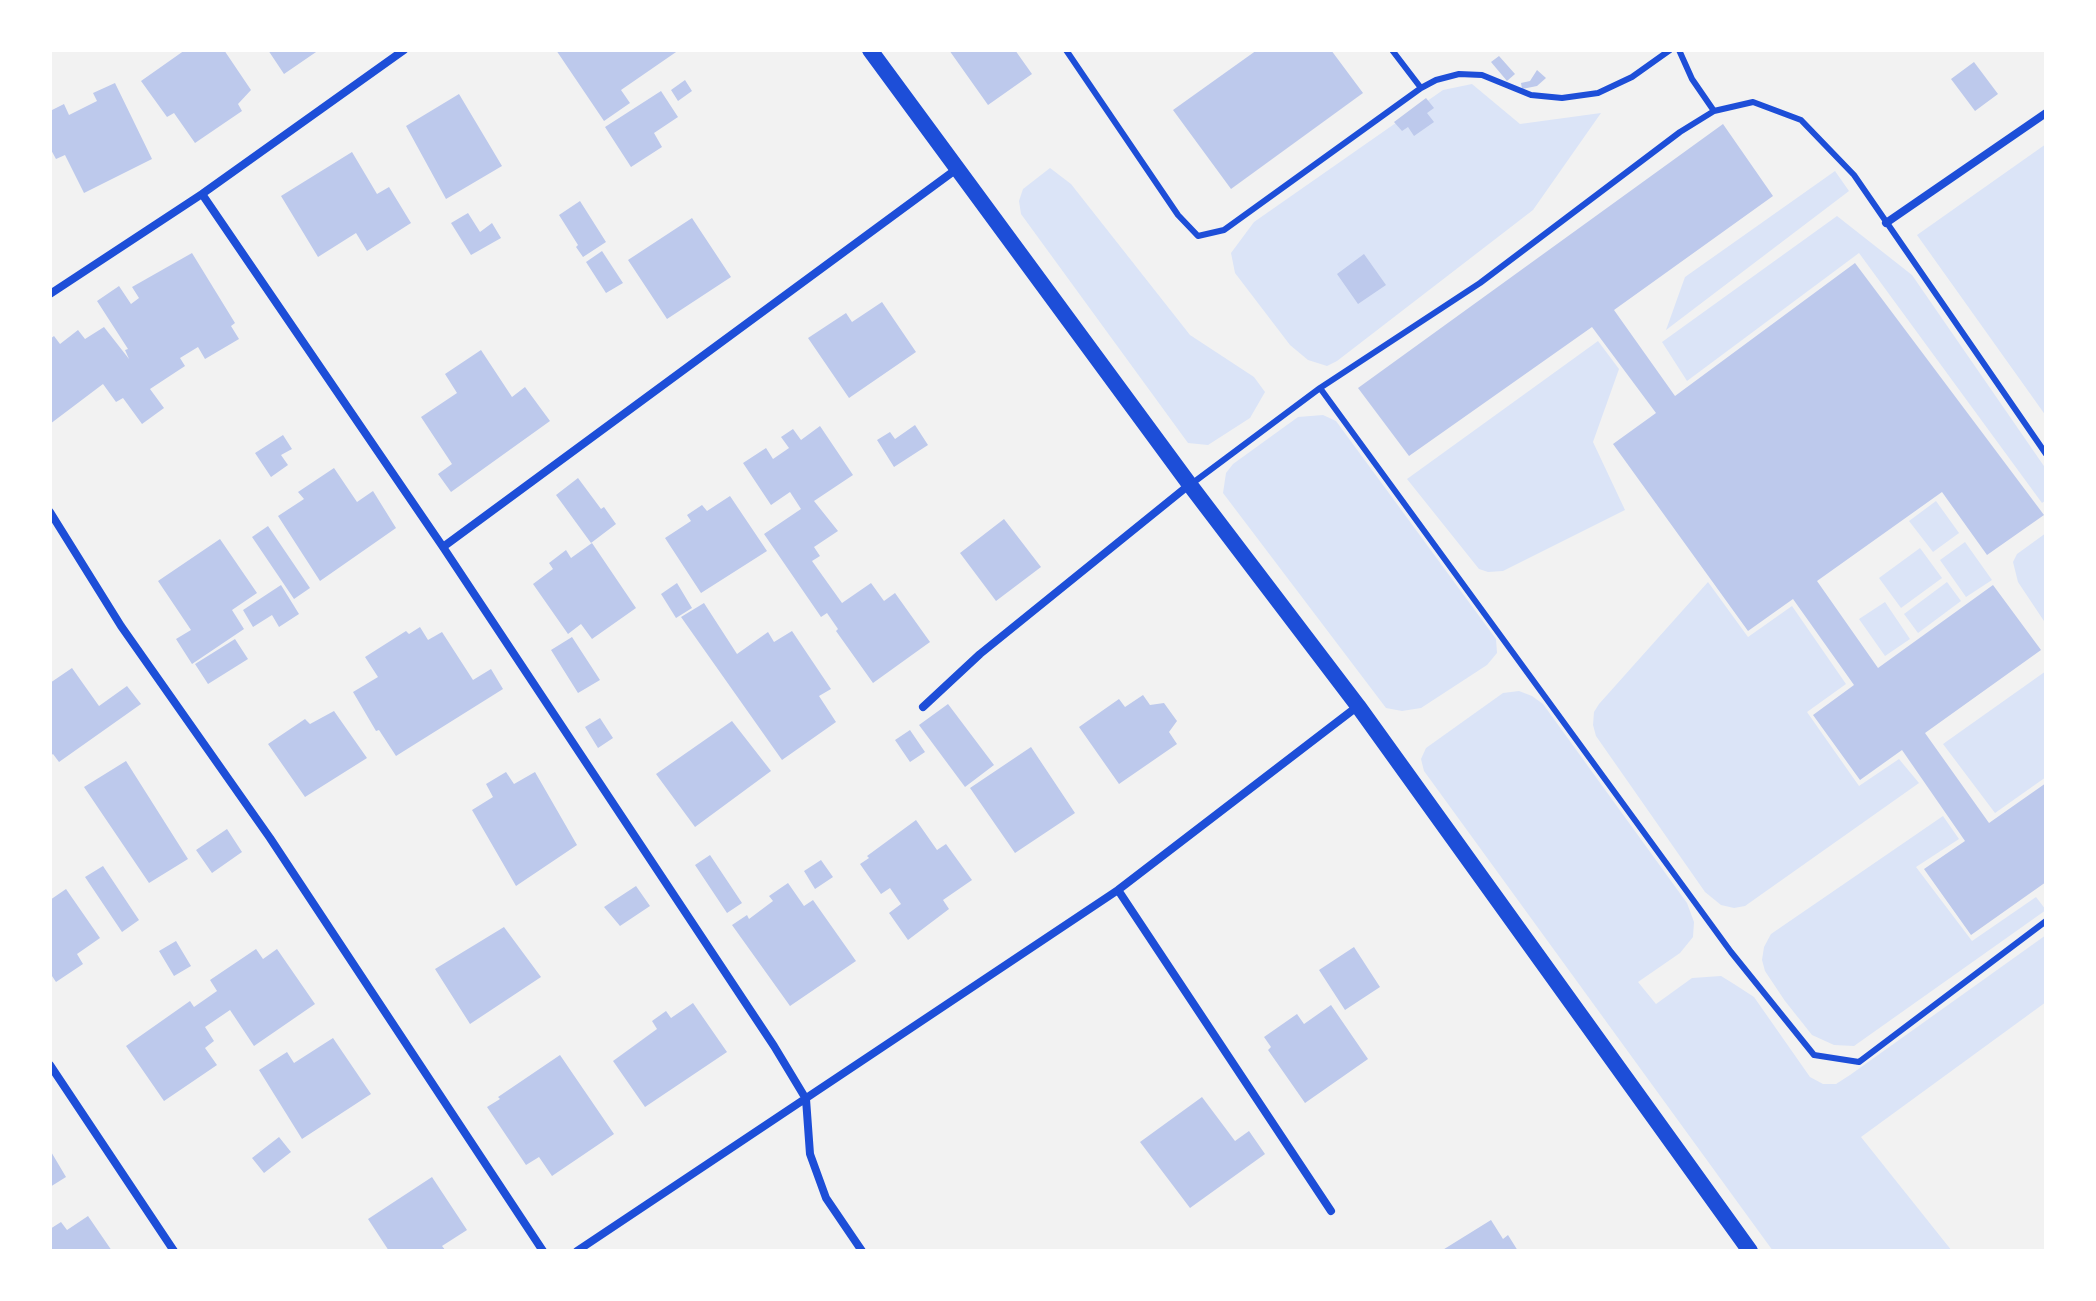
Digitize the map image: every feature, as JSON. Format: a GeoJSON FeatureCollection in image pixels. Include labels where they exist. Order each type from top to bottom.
{"type":"FeatureCollection","features":[{"type":"Feature","properties":{"kind":"main road"},"geometry":{"type":"LineString","coordinates":[[870,50],[1190,485],[1358,706],[1750,1251]]}},
{"type":"Feature","properties":{"kind":"street"},"geometry":{"type":"LineString","coordinates":[[50,294],[202,194],[404,50]]}},
{"type":"Feature","properties":{"kind":"street"},"geometry":{"type":"LineString","coordinates":[[1886,223],[2046,113]]}},
{"type":"Feature","properties":{"kind":"street"},"geometry":{"type":"LineString","coordinates":[[443,547],[959,168]]}},
{"type":"Feature","properties":{"kind":"street"},"geometry":{"type":"LineString","coordinates":[[202,194],[443,547],[765,1033],[806,1099],[810,1154],[826,1198],[862,1251]]}},
{"type":"Feature","properties":{"kind":"street"},"geometry":{"type":"LineString","coordinates":[[923,707],[980,654],[1190,485]]}},
{"type":"Feature","properties":{"kind":"street"},"geometry":{"type":"LineString","coordinates":[[50,512],[121,626],[270,838],[543,1251]]}},
{"type":"Feature","properties":{"kind":"street"},"geometry":{"type":"LineString","coordinates":[[577,1251],[1118,890],[1358,706]]}},
{"type":"Feature","properties":{"kind":"street"},"geometry":{"type":"LineString","coordinates":[[1118,890],[1331,1211]]}},
{"type":"Feature","properties":{"kind":"street"},"geometry":{"type":"LineString","coordinates":[[50,1065],[174,1251]]}},
{"type":"Feature","properties":{"kind":"lane"},"geometry":{"type":"LineString","coordinates":[[1066,50],[1178,215],[1198,236],[1224,230],[1436,80],[1459,74],[1482,75],[1531,95],[1562,98],[1598,93],[1632,77],[1670,50]]}},
{"type":"Feature","properties":{"kind":"lane"},"geometry":{"type":"LineString","coordinates":[[1392,50],[1421,88]]}},
{"type":"Feature","properties":{"kind":"lane"},"geometry":{"type":"LineString","coordinates":[[1679,50],[1692,79],[1714,111]]}},
{"type":"Feature","properties":{"kind":"lane"},"geometry":{"type":"LineString","coordinates":[[1190,485],[1320,388],[1480,283],[1680,132],[1714,111],[1753,102],[1801,120],[1854,175],[2046,454]]}},
{"type":"Feature","properties":{"kind":"lane"},"geometry":{"type":"LineString","coordinates":[[1320,388],[1731,952],[1814,1055],[1859,1062],[2046,921]]}},
{"type":"Feature","properties":{"kind":"shaded area"},"geometry":{"type":"Polygon","coordinates":[[[1472,84],[1520,124],[1601,113],[1533,210],[1337,361],[1327,366],[1308,360],[1290,345],[1235,273],[1231,253],[1254,222],[1443,90],[1472,84]]]}},
{"type":"Feature","properties":{"kind":"shaded area"},"geometry":{"type":"Polygon","coordinates":[[[2046,144],[2046,416],[1917,235],[2046,144]]]}},
{"type":"Feature","properties":{"kind":"shaded area"},"geometry":{"type":"Polygon","coordinates":[[[1050,168],[1071,184],[1190,335],[1254,377],[1265,392],[1250,418],[1208,445],[1188,443],[1021,214],[1019,201],[1023,189],[1050,168]]]}},
{"type":"Feature","properties":{"kind":"shaded area"},"geometry":{"type":"Polygon","coordinates":[[[1835,171],[1849,191],[1666,330],[1685,277],[1835,171]]]}},
{"type":"Feature","properties":{"kind":"shaded area"},"geometry":{"type":"Polygon","coordinates":[[[1837,216],[1912,275],[2046,469],[2046,500],[2042,503],[1859,253],[1687,381],[1662,342],[1837,216]]]}},
{"type":"Feature","properties":{"kind":"shaded area"},"geometry":{"type":"Polygon","coordinates":[[[1598,341],[1619,369],[1593,442],[1625,510],[1503,571],[1479,569],[1407,479],[1598,341]]]}},
{"type":"Feature","properties":{"kind":"shaded area"},"geometry":{"type":"Polygon","coordinates":[[[1323,415],[1336,421],[1496,639],[1497,653],[1487,665],[1421,708],[1402,711],[1386,708],[1223,493],[1226,473],[1233,464],[1298,417],[1323,415]]]}},
{"type":"Feature","properties":{"kind":"shaded area"},"geometry":{"type":"Polygon","coordinates":[[[1936,501],[1959,533],[1933,552],[1909,521],[1936,501]]]}},
{"type":"Feature","properties":{"kind":"shaded area"},"geometry":{"type":"Polygon","coordinates":[[[2046,533],[2046,624],[2018,582],[2013,562],[2017,554],[2046,533]]]}},
{"type":"Feature","properties":{"kind":"shaded area"},"geometry":{"type":"Polygon","coordinates":[[[1965,542],[1992,580],[1966,597],[1940,560],[1965,542]]]}},
{"type":"Feature","properties":{"kind":"shaded area"},"geometry":{"type":"Polygon","coordinates":[[[1920,548],[1942,578],[1901,608],[1879,578],[1920,548]]]}},
{"type":"Feature","properties":{"kind":"shaded area"},"geometry":{"type":"Polygon","coordinates":[[[1708,582],[1748,637],[1792,606],[1846,684],[1807,712],[1859,786],[1899,759],[1919,783],[1745,906],[1734,908],[1721,905],[1705,892],[1596,736],[1593,725],[1594,712],[1599,704],[1708,582]]]}},
{"type":"Feature","properties":{"kind":"shaded area"},"geometry":{"type":"Polygon","coordinates":[[[1947,582],[1961,601],[1918,633],[1904,614],[1947,582]]]}},
{"type":"Feature","properties":{"kind":"shaded area"},"geometry":{"type":"Polygon","coordinates":[[[1885,602],[1910,639],[1885,656],[1859,619],[1885,602]]]}},
{"type":"Feature","properties":{"kind":"shaded area"},"geometry":{"type":"Polygon","coordinates":[[[2046,671],[2046,777],[1995,813],[1943,744],[2046,671]]]}},
{"type":"Feature","properties":{"kind":"shaded area"},"geometry":{"type":"Polygon","coordinates":[[[1519,691],[1543,704],[1687,903],[1694,922],[1693,937],[1680,953],[1638,982],[1656,1004],[1692,978],[1721,976],[1754,997],[1810,1077],[1823,1084],[1836,1084],[1850,1075],[2046,935],[2046,1002],[1861,1137],[1952,1251],[1773,1251],[1424,771],[1421,759],[1426,748],[1503,693],[1519,691]]]}},
{"type":"Feature","properties":{"kind":"shaded area"},"geometry":{"type":"Polygon","coordinates":[[[1943,816],[1959,839],[1916,867],[1972,941],[2036,897],[2046,910],[1854,1046],[1834,1045],[1812,1035],[1765,971],[1762,960],[1764,947],[1771,934],[1943,816]]]}},
{"type":"Feature","properties":{"kind":"building"},"geometry":{"type":"Polygon","coordinates":[[[185,50],[224,50],[251,90],[238,104],[242,111],[195,143],[174,113],[167,117],[141,81],[185,50]]]}},
{"type":"Feature","properties":{"kind":"building"},"geometry":{"type":"Polygon","coordinates":[[[268,50],[319,50],[284,74],[268,50]]]}},
{"type":"Feature","properties":{"kind":"building"},"geometry":{"type":"Polygon","coordinates":[[[556,50],[679,50],[621,90],[630,103],[604,121],[556,50]]]}},
{"type":"Feature","properties":{"kind":"building"},"geometry":{"type":"Polygon","coordinates":[[[949,50],[1015,50],[1032,74],[988,105],[949,50]]]}},
{"type":"Feature","properties":{"kind":"building"},"geometry":{"type":"Polygon","coordinates":[[[1257,50],[1331,50],[1363,93],[1231,189],[1173,110],[1257,50]]]}},
{"type":"Feature","properties":{"kind":"building"},"geometry":{"type":"Polygon","coordinates":[[[1499,56],[1515,74],[1507,81],[1491,62],[1499,56]]]}},
{"type":"Feature","properties":{"kind":"building"},"geometry":{"type":"Polygon","coordinates":[[[1974,62],[1998,94],[1975,111],[1951,79],[1974,62]]]}},
{"type":"Feature","properties":{"kind":"building"},"geometry":{"type":"Polygon","coordinates":[[[1537,70],[1546,78],[1537,86],[1522,89],[1521,83],[1530,81],[1537,70]]]}},
{"type":"Feature","properties":{"kind":"building"},"geometry":{"type":"Polygon","coordinates":[[[685,80],[692,91],[678,101],[671,90],[685,80]]]}},
{"type":"Feature","properties":{"kind":"building"},"geometry":{"type":"Polygon","coordinates":[[[115,83],[152,159],[84,193],[65,155],[56,159],[50,148],[50,111],[64,104],[69,115],[97,101],[93,93],[115,83]]]}},
{"type":"Feature","properties":{"kind":"building"},"geometry":{"type":"Polygon","coordinates":[[[661,91],[678,117],[654,133],[662,147],[631,167],[605,127],[661,91]]]}},
{"type":"Feature","properties":{"kind":"building"},"geometry":{"type":"Polygon","coordinates":[[[459,94],[502,166],[446,199],[406,126],[459,94]]]}},
{"type":"Feature","properties":{"kind":"building"},"geometry":{"type":"Polygon","coordinates":[[[1426,98],[1434,108],[1427,113],[1434,122],[1414,136],[1408,127],[1402,131],[1394,122],[1426,98]]]}},
{"type":"Feature","properties":{"kind":"building"},"geometry":{"type":"Polygon","coordinates":[[[1723,124],[1773,196],[1614,310],[1675,396],[1855,263],[2044,515],[1987,555],[1942,492],[1817,581],[1878,668],[1993,585],[2041,650],[1925,733],[1989,823],[2046,783],[2046,882],[1971,935],[1924,869],[1965,841],[1902,750],[1860,780],[1813,715],[1854,685],[1793,599],[1748,631],[1613,444],[1656,413],[1592,327],[1409,456],[1358,388],[1723,124]]]}},
{"type":"Feature","properties":{"kind":"building"},"geometry":{"type":"Polygon","coordinates":[[[352,152],[377,194],[389,187],[411,223],[367,251],[356,233],[318,257],[281,196],[352,152]]]}},
{"type":"Feature","properties":{"kind":"building"},"geometry":{"type":"Polygon","coordinates":[[[580,201],[606,242],[583,257],[559,215],[580,201]]]}},
{"type":"Feature","properties":{"kind":"building"},"geometry":{"type":"Polygon","coordinates":[[[468,213],[480,232],[492,223],[501,238],[471,255],[451,223],[468,213]]]}},
{"type":"Feature","properties":{"kind":"building"},"geometry":{"type":"Polygon","coordinates":[[[692,218],[731,277],[667,319],[628,260],[692,218]]]}},
{"type":"Feature","properties":{"kind":"building"},"geometry":{"type":"Polygon","coordinates":[[[602,251],[623,283],[606,293],[586,262],[602,251]]]}},
{"type":"Feature","properties":{"kind":"building"},"geometry":{"type":"Polygon","coordinates":[[[192,253],[235,323],[231,326],[239,339],[205,359],[198,347],[180,358],[185,366],[150,389],[164,408],[142,424],[123,398],[116,402],[103,384],[50,424],[50,339],[54,336],[60,344],[78,330],[85,339],[104,327],[129,359],[125,350],[128,349],[97,301],[119,286],[131,304],[139,298],[132,287],[192,253]]]}},
{"type":"Feature","properties":{"kind":"building"},"geometry":{"type":"Polygon","coordinates":[[[1364,254],[1386,285],[1358,304],[1337,274],[1364,254]]]}},
{"type":"Feature","properties":{"kind":"building"},"geometry":{"type":"Polygon","coordinates":[[[882,302],[916,352],[849,398],[808,338],[846,313],[852,322],[882,302]]]}},
{"type":"Feature","properties":{"kind":"building"},"geometry":{"type":"Polygon","coordinates":[[[481,350],[512,397],[525,387],[550,421],[451,492],[438,474],[452,464],[421,417],[457,393],[445,374],[481,350]]]}},
{"type":"Feature","properties":{"kind":"building"},"geometry":{"type":"Polygon","coordinates":[[[915,425],[928,445],[894,467],[877,440],[890,432],[895,439],[915,425]]]}},
{"type":"Feature","properties":{"kind":"building"},"geometry":{"type":"Polygon","coordinates":[[[820,426],[853,475],[814,501],[838,531],[814,547],[820,556],[812,561],[842,603],[871,583],[884,601],[895,593],[930,642],[873,683],[827,613],[821,617],[764,534],[801,509],[790,492],[771,505],[743,463],[766,448],[773,459],[789,448],[781,437],[793,429],[801,440],[820,426]]]}},
{"type":"Feature","properties":{"kind":"building"},"geometry":{"type":"Polygon","coordinates":[[[283,435],[292,449],[281,455],[288,465],[271,477],[255,453],[283,435]]]}},
{"type":"Feature","properties":{"kind":"building"},"geometry":{"type":"Polygon","coordinates":[[[334,468],[357,502],[373,491],[396,528],[320,581],[278,516],[304,499],[298,492],[334,468]]]}},
{"type":"Feature","properties":{"kind":"building"},"geometry":{"type":"Polygon","coordinates":[[[578,478],[616,524],[591,543],[556,495],[578,478]]]}},
{"type":"Feature","properties":{"kind":"building"},"geometry":{"type":"Polygon","coordinates":[[[730,496],[767,551],[701,593],[665,538],[691,521],[687,515],[702,505],[707,511],[730,496]]]}},
{"type":"Feature","properties":{"kind":"building"},"geometry":{"type":"Polygon","coordinates":[[[1004,519],[1041,567],[996,601],[960,553],[1004,519]]]}},
{"type":"Feature","properties":{"kind":"building"},"geometry":{"type":"Polygon","coordinates":[[[268,526],[310,588],[294,599],[252,537],[268,526]]]}},
{"type":"Feature","properties":{"kind":"building"},"geometry":{"type":"Polygon","coordinates":[[[220,539],[257,593],[232,610],[244,629],[192,664],[176,639],[191,630],[158,581],[220,539]]]}},
{"type":"Feature","properties":{"kind":"building"},"geometry":{"type":"Polygon","coordinates":[[[592,543],[636,608],[592,639],[581,624],[568,634],[533,584],[553,569],[549,563],[566,550],[571,558],[592,543]]]}},
{"type":"Feature","properties":{"kind":"building"},"geometry":{"type":"Polygon","coordinates":[[[677,583],[692,608],[676,618],[661,594],[677,583]]]}},
{"type":"Feature","properties":{"kind":"building"},"geometry":{"type":"Polygon","coordinates":[[[281,585],[299,614],[279,627],[272,615],[253,627],[243,610],[281,585]]]}},
{"type":"Feature","properties":{"kind":"building"},"geometry":{"type":"Polygon","coordinates":[[[704,603],[737,654],[768,632],[774,642],[792,631],[831,689],[819,696],[836,722],[782,760],[681,617],[704,603]]]}},
{"type":"Feature","properties":{"kind":"building"},"geometry":{"type":"Polygon","coordinates":[[[420,627],[428,640],[442,632],[473,680],[491,669],[503,689],[396,756],[379,730],[376,731],[353,692],[378,677],[365,657],[406,631],[409,634],[420,627]]]}},
{"type":"Feature","properties":{"kind":"building"},"geometry":{"type":"Polygon","coordinates":[[[572,637],[600,680],[578,693],[551,650],[572,637]]]}},
{"type":"Feature","properties":{"kind":"building"},"geometry":{"type":"Polygon","coordinates":[[[235,639],[248,659],[208,684],[195,664],[235,639]]]}},
{"type":"Feature","properties":{"kind":"building"},"geometry":{"type":"Polygon","coordinates":[[[72,668],[99,706],[127,686],[141,704],[59,762],[53,754],[50,756],[50,683],[72,668]]]}},
{"type":"Feature","properties":{"kind":"building"},"geometry":{"type":"Polygon","coordinates":[[[1143,695],[1150,705],[1164,703],[1177,721],[1169,732],[1177,744],[1119,784],[1079,727],[1119,699],[1125,707],[1143,695]]]}},
{"type":"Feature","properties":{"kind":"building"},"geometry":{"type":"Polygon","coordinates":[[[948,704],[994,765],[965,787],[919,725],[948,704]]]}},
{"type":"Feature","properties":{"kind":"building"},"geometry":{"type":"Polygon","coordinates":[[[334,711],[367,758],[305,797],[268,744],[305,719],[310,724],[334,711]]]}},
{"type":"Feature","properties":{"kind":"building"},"geometry":{"type":"Polygon","coordinates":[[[600,718],[613,738],[598,748],[585,727],[600,718]]]}},
{"type":"Feature","properties":{"kind":"building"},"geometry":{"type":"Polygon","coordinates":[[[732,721],[771,771],[695,827],[656,774],[732,721]]]}},
{"type":"Feature","properties":{"kind":"building"},"geometry":{"type":"Polygon","coordinates":[[[910,730],[925,752],[910,762],[895,740],[910,730]]]}},
{"type":"Feature","properties":{"kind":"building"},"geometry":{"type":"Polygon","coordinates":[[[1031,747],[1075,813],[1015,853],[970,788],[1031,747]]]}},
{"type":"Feature","properties":{"kind":"building"},"geometry":{"type":"Polygon","coordinates":[[[126,761],[188,859],[149,883],[84,787],[126,761]]]}},
{"type":"Feature","properties":{"kind":"building"},"geometry":{"type":"Polygon","coordinates":[[[506,772],[514,784],[535,772],[577,845],[516,886],[472,810],[493,797],[486,784],[506,772]]]}},
{"type":"Feature","properties":{"kind":"building"},"geometry":{"type":"Polygon","coordinates":[[[916,820],[937,850],[946,844],[972,880],[943,900],[949,909],[908,940],[889,913],[901,904],[890,888],[881,894],[860,864],[916,820]]]}},
{"type":"Feature","properties":{"kind":"building"},"geometry":{"type":"Polygon","coordinates":[[[227,829],[242,852],[212,873],[196,850],[227,829]]]}},
{"type":"Feature","properties":{"kind":"building"},"geometry":{"type":"Polygon","coordinates":[[[710,855],[742,903],[727,913],[695,865],[710,855]]]}},
{"type":"Feature","properties":{"kind":"building"},"geometry":{"type":"Polygon","coordinates":[[[821,860],[833,877],[815,889],[804,871],[821,860]]]}},
{"type":"Feature","properties":{"kind":"building"},"geometry":{"type":"Polygon","coordinates":[[[103,866],[139,920],[122,932],[85,877],[103,866]]]}},
{"type":"Feature","properties":{"kind":"building"},"geometry":{"type":"Polygon","coordinates":[[[788,883],[804,906],[813,900],[856,961],[790,1006],[732,925],[747,915],[749,919],[773,901],[769,896],[788,883]]]}},
{"type":"Feature","properties":{"kind":"building"},"geometry":{"type":"Polygon","coordinates":[[[636,886],[650,906],[620,926],[604,907],[636,886]]]}},
{"type":"Feature","properties":{"kind":"building"},"geometry":{"type":"Polygon","coordinates":[[[66,889],[100,938],[77,954],[83,964],[56,982],[50,973],[50,900],[66,889]]]}},
{"type":"Feature","properties":{"kind":"building"},"geometry":{"type":"Polygon","coordinates":[[[504,927],[541,977],[470,1024],[435,969],[504,927]]]}},
{"type":"Feature","properties":{"kind":"building"},"geometry":{"type":"Polygon","coordinates":[[[176,941],[191,966],[174,976],[159,951],[176,941]]]}},
{"type":"Feature","properties":{"kind":"building"},"geometry":{"type":"Polygon","coordinates":[[[1354,947],[1380,987],[1345,1010],[1319,970],[1354,947]]]}},
{"type":"Feature","properties":{"kind":"building"},"geometry":{"type":"Polygon","coordinates":[[[256,949],[263,959],[277,949],[315,1004],[254,1046],[230,1010],[205,1027],[214,1041],[205,1048],[217,1065],[164,1101],[126,1046],[190,1001],[194,1007],[217,991],[210,980],[256,949]]]}},
{"type":"Feature","properties":{"kind":"building"},"geometry":{"type":"Polygon","coordinates":[[[693,1003],[727,1052],[645,1107],[613,1061],[657,1029],[652,1021],[666,1011],[671,1018],[693,1003]]]}},
{"type":"Feature","properties":{"kind":"building"},"geometry":{"type":"Polygon","coordinates":[[[1331,1005],[1368,1059],[1305,1103],[1268,1050],[1271,1047],[1264,1037],[1297,1014],[1304,1024],[1331,1005]]]}},
{"type":"Feature","properties":{"kind":"building"},"geometry":{"type":"Polygon","coordinates":[[[333,1038],[371,1094],[302,1139],[259,1070],[287,1052],[294,1063],[333,1038]]]}},
{"type":"Feature","properties":{"kind":"building"},"geometry":{"type":"Polygon","coordinates":[[[560,1055],[614,1134],[552,1176],[539,1157],[526,1165],[487,1107],[560,1055]]]}},
{"type":"Feature","properties":{"kind":"building"},"geometry":{"type":"Polygon","coordinates":[[[1202,1097],[1235,1141],[1249,1131],[1265,1154],[1190,1208],[1140,1142],[1202,1097]]]}},
{"type":"Feature","properties":{"kind":"building"},"geometry":{"type":"Polygon","coordinates":[[[279,1137],[291,1152],[264,1173],[252,1158],[279,1137]]]}},
{"type":"Feature","properties":{"kind":"building"},"geometry":{"type":"Polygon","coordinates":[[[50,1150],[66,1177],[50,1187],[50,1150]]]}},
{"type":"Feature","properties":{"kind":"building"},"geometry":{"type":"Polygon","coordinates":[[[432,1177],[467,1230],[442,1246],[446,1251],[389,1251],[368,1219],[432,1177]]]}},
{"type":"Feature","properties":{"kind":"building"},"geometry":{"type":"Polygon","coordinates":[[[88,1216],[112,1251],[50,1251],[50,1229],[61,1222],[67,1230],[88,1216]]]}},
{"type":"Feature","properties":{"kind":"building"},"geometry":{"type":"Polygon","coordinates":[[[1491,1220],[1503,1239],[1508,1235],[1518,1251],[1441,1251],[1491,1220]]]}}]}
